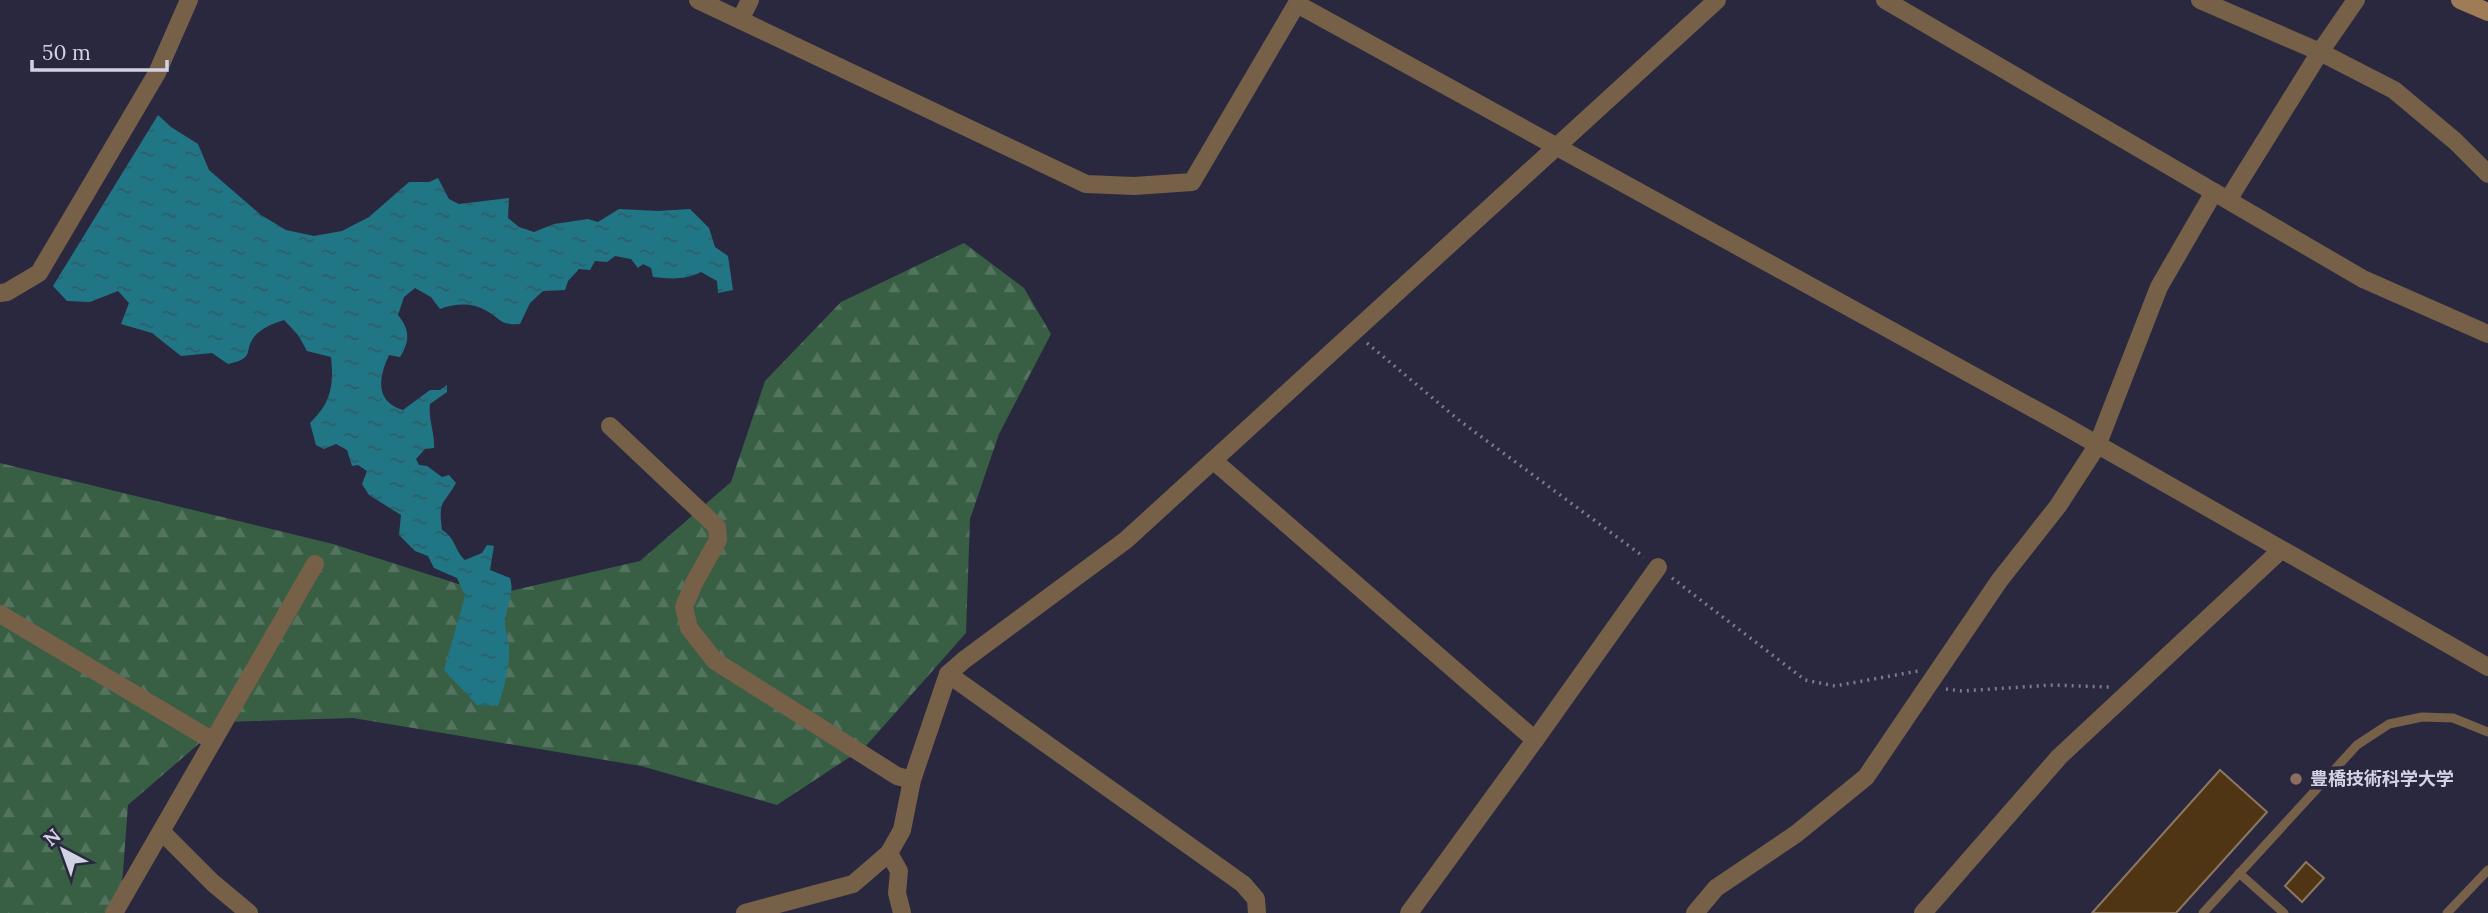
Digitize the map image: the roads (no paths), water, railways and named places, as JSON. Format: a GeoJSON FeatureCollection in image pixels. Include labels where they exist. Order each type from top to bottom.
{"type":"FeatureCollection","features":[{"type":"Feature","properties":{"kind":"main road"},"geometry":{"type":"LineString","coordinates":[[2460,0],[2488,12]]}},
{"type":"Feature","properties":{"kind":"street"},"geometry":{"type":"LineString","coordinates":[[0,293],[7,292],[39,273],[157,72],[189,0]]}},
{"type":"Feature","properties":{"kind":"street"},"geometry":{"type":"LineString","coordinates":[[698,0],[1086,184],[1134,186],[1192,182],[1298,2],[2098,446],[2488,667]]}},
{"type":"Feature","properties":{"kind":"street"},"geometry":{"type":"LineString","coordinates":[[740,20],[750,0]]}},
{"type":"Feature","properties":{"kind":"street"},"geometry":{"type":"LineString","coordinates":[[745,913],[853,884],[889,853],[902,830],[912,780],[948,674],[1126,540],[1717,0]]}},
{"type":"Feature","properties":{"kind":"street"},"geometry":{"type":"LineString","coordinates":[[1885,0],[2363,279],[2488,334]]}},
{"type":"Feature","properties":{"kind":"street"},"geometry":{"type":"LineString","coordinates":[[2200,0],[2320,52],[2394,90],[2455,141],[2488,174]]}},
{"type":"Feature","properties":{"kind":"street"},"geometry":{"type":"LineString","coordinates":[[1695,913],[1716,888],[1796,834],[1866,777],[1999,581],[2058,506],[2098,446],[2159,287],[2356,0]]}},
{"type":"Feature","properties":{"kind":"street"},"geometry":{"type":"LineString","coordinates":[[610,426],[717,527],[718,540],[684,607],[689,628],[715,661],[897,776],[912,780]]}},
{"type":"Feature","properties":{"kind":"street"},"geometry":{"type":"LineString","coordinates":[[1214,461],[1535,740]]}},
{"type":"Feature","properties":{"kind":"street"},"geometry":{"type":"LineString","coordinates":[[1923,913],[2059,757],[2281,550]]}},
{"type":"Feature","properties":{"kind":"street"},"geometry":{"type":"LineString","coordinates":[[114,913],[316,564]]}},
{"type":"Feature","properties":{"kind":"street"},"geometry":{"type":"LineString","coordinates":[[1409,913],[1658,567]]}},
{"type":"Feature","properties":{"kind":"street"},"geometry":{"type":"LineString","coordinates":[[0,614],[213,741]]}},
{"type":"Feature","properties":{"kind":"street"},"geometry":{"type":"LineString","coordinates":[[948,674],[1242,884],[1256,899],[1257,913]]}},
{"type":"Feature","properties":{"kind":"street"},"geometry":{"type":"LineString","coordinates":[[162,832],[213,883],[249,913]]}},
{"type":"Feature","properties":{"kind":"street"},"geometry":{"type":"LineString","coordinates":[[889,853],[899,871],[897,893],[902,913]]}},
{"type":"Feature","properties":{"kind":"lane"},"geometry":{"type":"LineString","coordinates":[[2203,913],[2357,745],[2389,724],[2422,717],[2453,718],[2488,732]]}},
{"type":"Feature","properties":{"kind":"lane"},"geometry":{"type":"LineString","coordinates":[[2448,913],[2488,870]]}},
{"type":"Feature","properties":{"kind":"lane"},"geometry":{"type":"LineString","coordinates":[[2239,873],[2284,913]]}},
{"type":"Feature","properties":{"kind":"water"},"geometry":{"type":"Polygon","coordinates":[[[158,115],[198,144],[209,170],[261,215],[286,230],[314,236],[342,231],[369,217],[409,182],[429,182],[438,178],[449,199],[459,204],[509,198],[508,218],[519,227],[534,232],[554,224],[588,219],[598,222],[619,209],[690,209],[709,228],[715,247],[728,256],[733,290],[718,293],[717,281],[701,272],[684,278],[660,278],[653,277],[651,268],[643,264],[638,268],[631,259],[615,256],[607,262],[595,261],[590,270],[579,269],[568,281],[565,290],[543,291],[530,303],[520,324],[504,323],[474,306],[457,305],[440,309],[431,297],[415,288],[404,297],[398,315],[407,331],[406,346],[400,357],[389,355],[381,387],[387,401],[403,410],[430,390],[440,390],[447,385],[447,392],[430,404],[434,448],[425,449],[416,459],[419,465],[427,466],[442,477],[449,475],[456,483],[443,504],[441,520],[442,530],[450,537],[461,556],[465,560],[482,553],[487,545],[494,546],[490,570],[510,578],[511,595],[505,622],[509,661],[498,706],[477,705],[444,670],[465,596],[457,578],[434,568],[428,556],[415,551],[399,535],[401,515],[369,495],[362,484],[367,471],[358,465],[352,466],[347,450],[336,444],[324,449],[316,445],[310,423],[323,408],[330,393],[331,357],[307,351],[298,335],[284,320],[257,334],[246,357],[237,362],[228,364],[212,353],[181,356],[152,333],[121,324],[129,303],[118,291],[90,302],[67,301],[53,286],[158,115]]]}},
{"type":"Feature","properties":{"kind":"place","name":"豊橋技術科学大学"},"geometry":{"type":"Point","coordinates":[2296,779]}}]}
